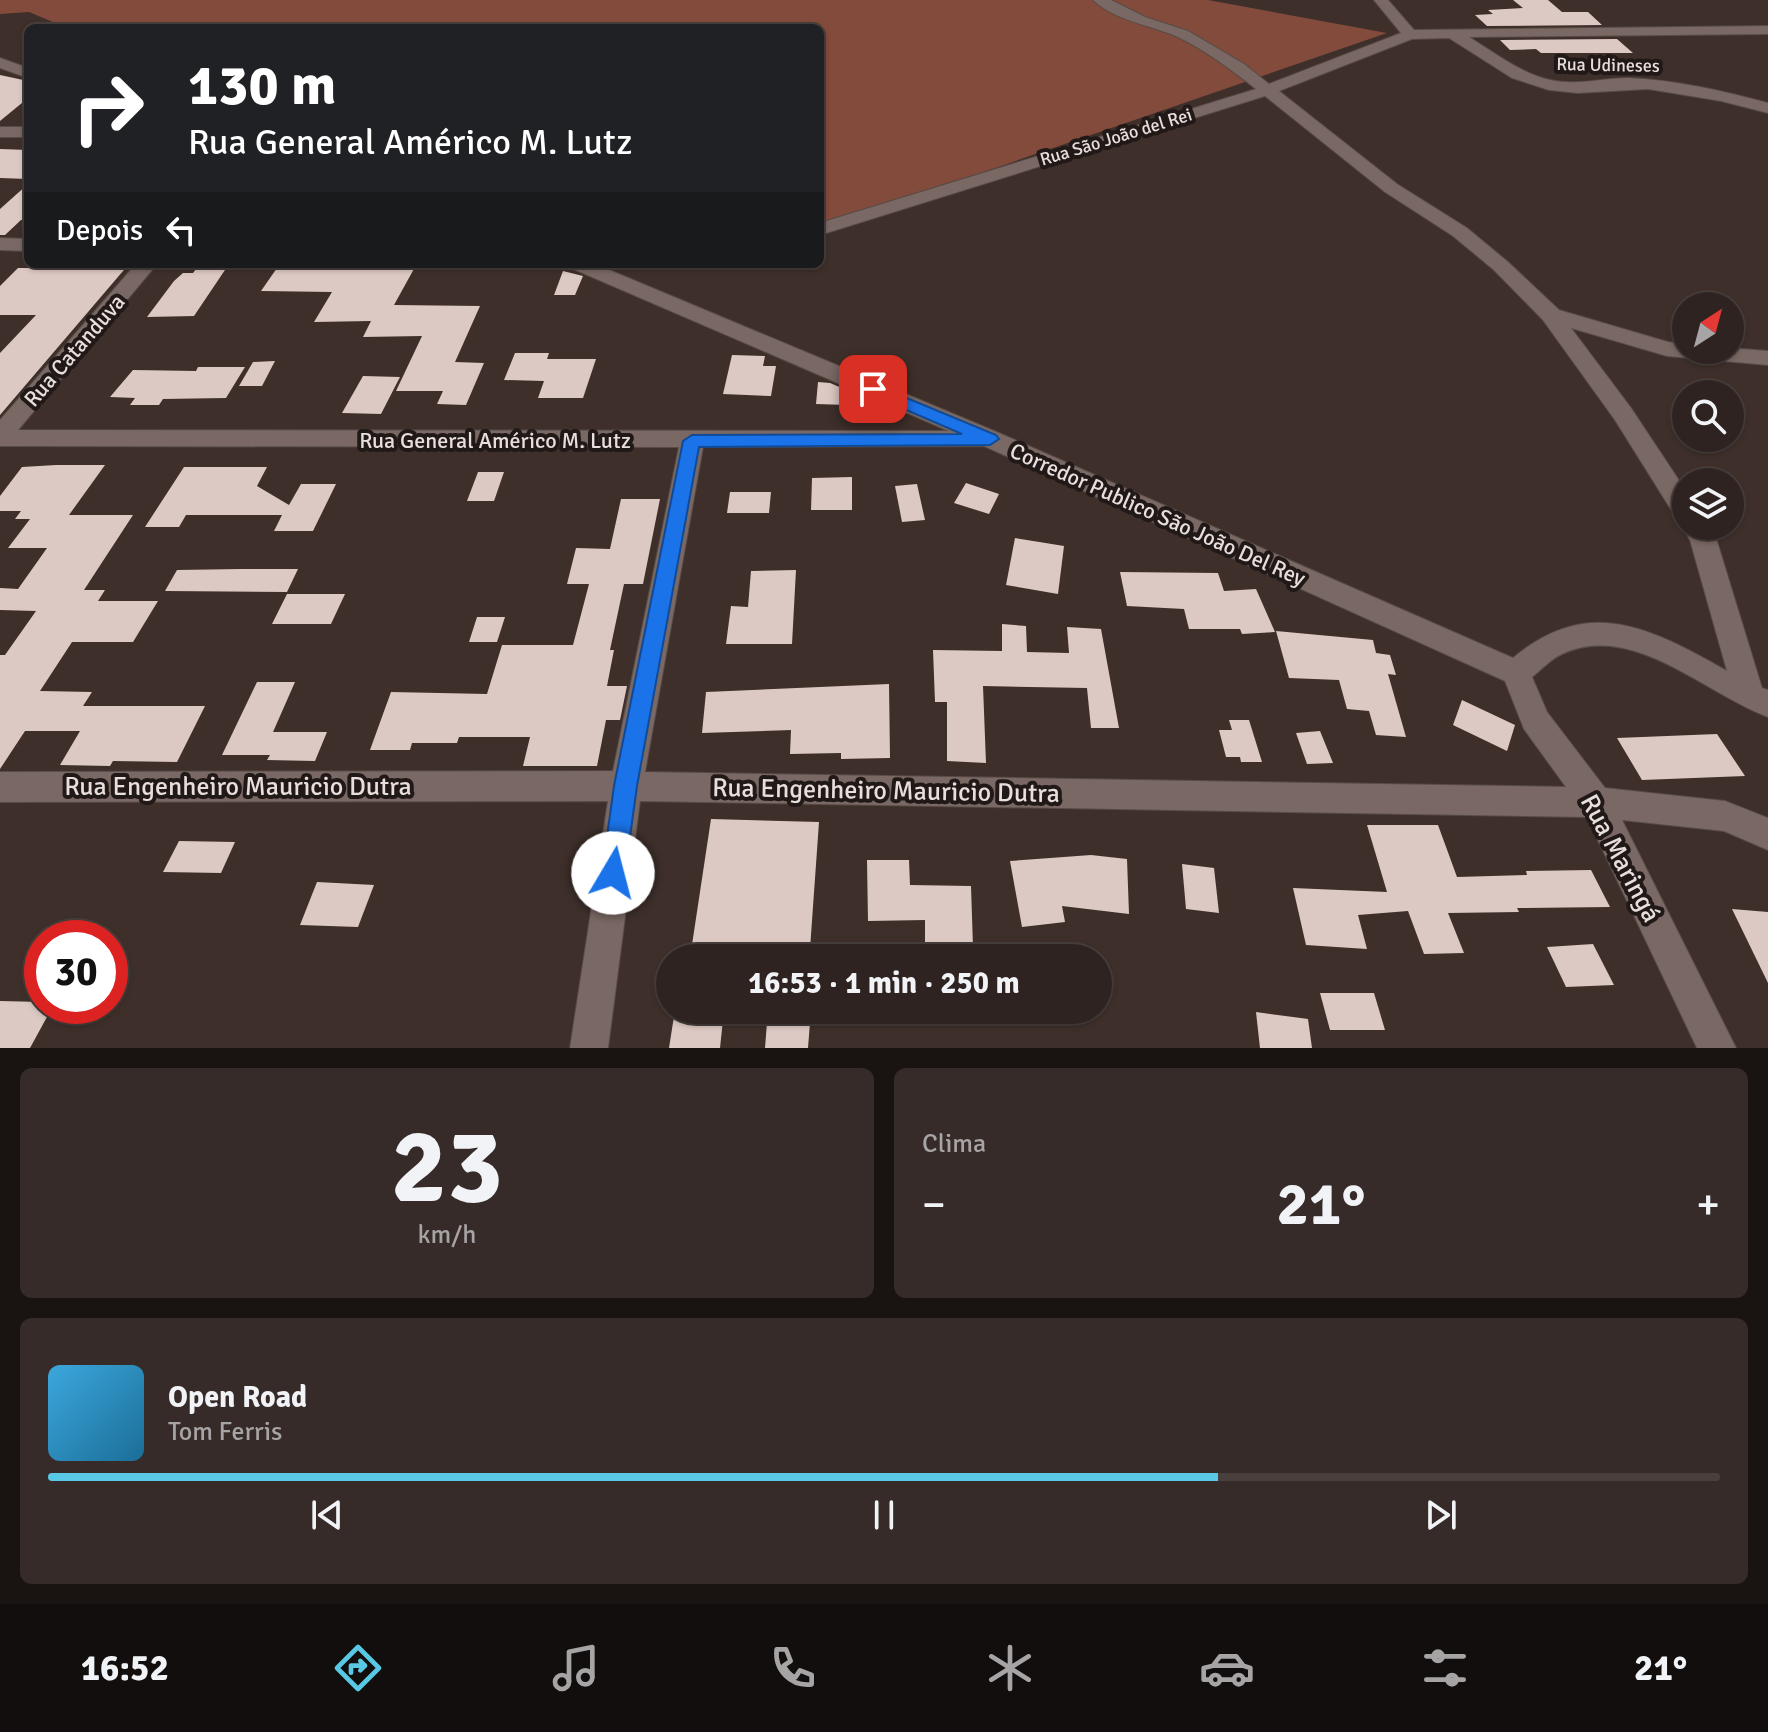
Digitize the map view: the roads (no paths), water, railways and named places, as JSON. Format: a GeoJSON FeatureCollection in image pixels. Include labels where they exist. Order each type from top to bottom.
{"type":"FeatureCollection","features":[{"type":"Feature","properties":{"kind":"street"},"geometry":{"type":"LineString","coordinates":[[1100,0],[1140,20],[1183,34],[1238,67],[1391,188],[1460,232],[1501,266],[1551,315],[1623,414],[1672,490]]}},
{"type":"Feature","properties":{"kind":"street"},"geometry":{"type":"LineString","coordinates":[[1381,0],[1410,35],[1768,30]]}},
{"type":"Feature","properties":{"kind":"street","name":"Rua Udineses"},"geometry":{"type":"LineString","coordinates":[[1452,33],[1518,75],[1549,85],[1578,88],[1648,84],[1722,96],[1768,108]]}},
{"type":"Feature","properties":{"kind":"street","name":"Rua São João del Rei"},"geometry":{"type":"LineString","coordinates":[[824,228],[1265,91],[1410,35]]}},
{"type":"Feature","properties":{"kind":"street"},"geometry":{"type":"LineString","coordinates":[[0,63],[24,72]]}},
{"type":"Feature","properties":{"kind":"street"},"geometry":{"type":"LineString","coordinates":[[0,132],[24,132]]}},
{"type":"Feature","properties":{"kind":"street"},"geometry":{"type":"LineString","coordinates":[[0,244],[24,245]]}},
{"type":"Feature","properties":{"kind":"street","name":"Rua Catanduva"},"geometry":{"type":"LineString","coordinates":[[0,437],[144,268]]}},
{"type":"Feature","properties":{"kind":"street","name":"Corredor Publico São João Del Rey"},"geometry":{"type":"LineString","coordinates":[[587,268],[990,439],[1516,673]]}},
{"type":"Feature","properties":{"kind":"street"},"geometry":{"type":"LineString","coordinates":[[1551,315],[1667,349],[1768,358]]}},
{"type":"Feature","properties":{"kind":"street","name":"Rua General Américo M. Lutz"},"geometry":{"type":"LineString","coordinates":[[0,437],[692,441],[990,439]]}},
{"type":"Feature","properties":{"kind":"street"},"geometry":{"type":"LineString","coordinates":[[589,1048],[626,786],[692,441]]}},
{"type":"Feature","properties":{"kind":"street"},"geometry":{"type":"LineString","coordinates":[[1704,540],[1759,701]]}},
{"type":"Feature","properties":{"kind":"street"},"geometry":{"type":"LineString","coordinates":[[1516,673],[1549,647],[1576,637],[1620,632],[1654,643],[1759,701]]}},
{"type":"Feature","properties":{"kind":"street","name":"Rua Maringá"},"geometry":{"type":"LineString","coordinates":[[1516,673],[1535,720],[1596,802],[1717,1048]]}},
{"type":"Feature","properties":{"kind":"street","name":"Rua Engenheiro Mauricio Dutra"},"geometry":{"type":"LineString","coordinates":[[0,787],[626,786],[1596,802],[1725,816],[1768,834]]}}]}
